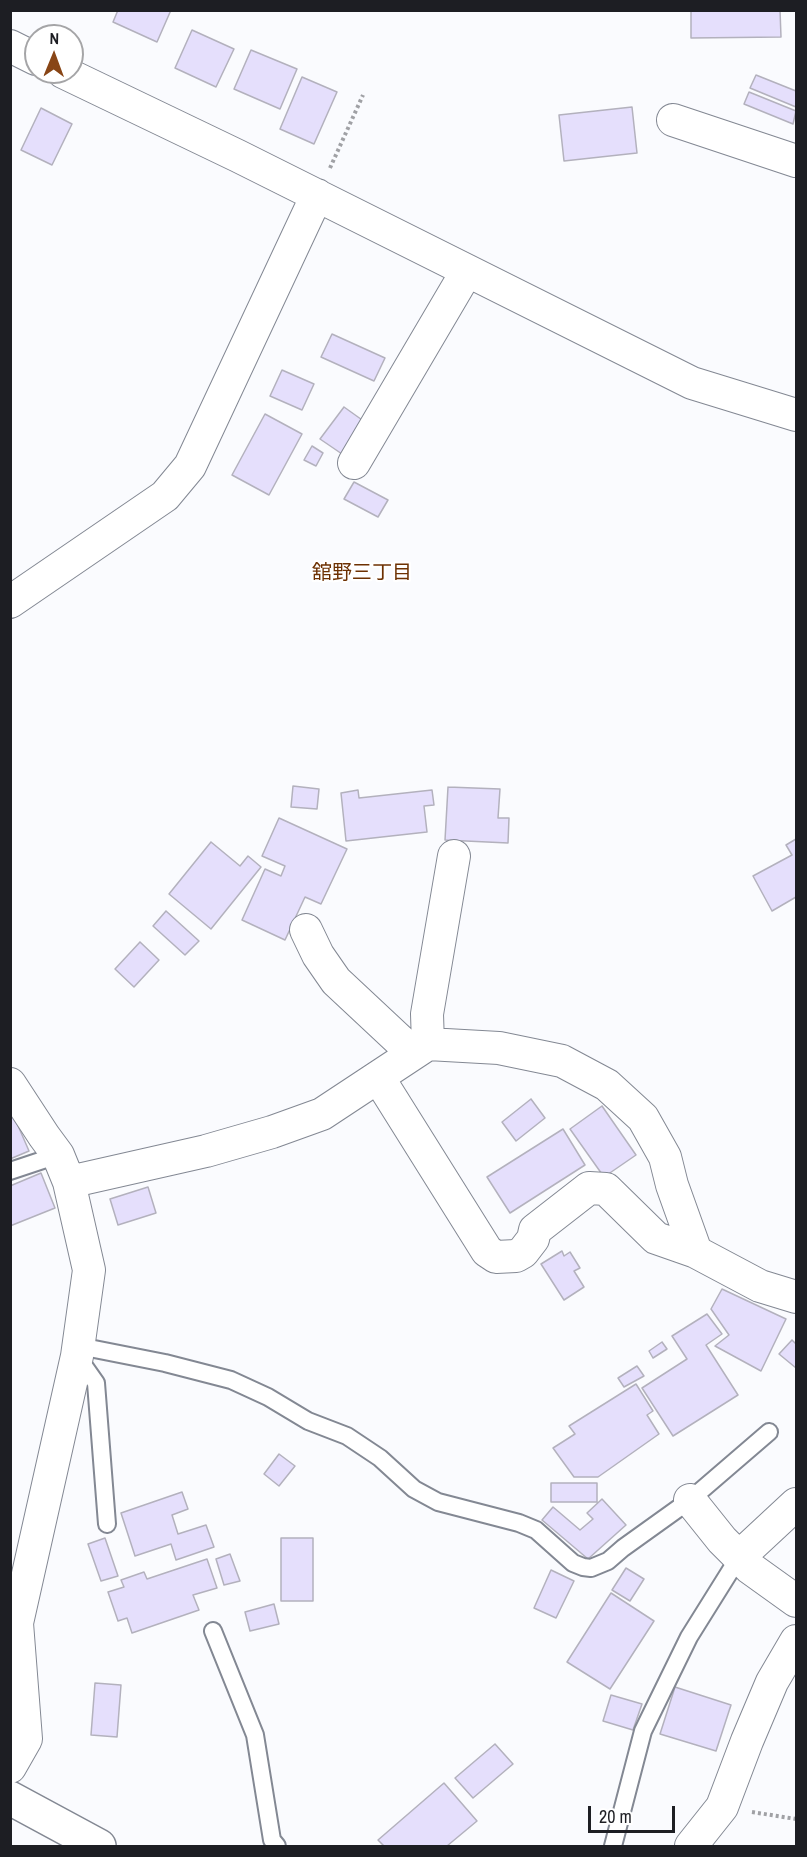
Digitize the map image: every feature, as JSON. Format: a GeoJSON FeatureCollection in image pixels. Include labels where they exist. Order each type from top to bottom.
{"type":"FeatureCollection","features":[{"type":"Feature","properties":{"kind":"main road"},"geometry":{"type":"LineString","coordinates":[[10,1798],[99,1846]]}},
{"type":"Feature","properties":{"kind":"street"},"geometry":{"type":"LineString","coordinates":[[10,46],[24,53]]}},
{"type":"Feature","properties":{"kind":"street"},"geometry":{"type":"LineString","coordinates":[[84,82],[317,195],[692,382],[796,415]]}},
{"type":"Feature","properties":{"kind":"street"},"geometry":{"type":"LineString","coordinates":[[672,120],[796,161]]}},
{"type":"Feature","properties":{"kind":"street"},"geometry":{"type":"LineString","coordinates":[[10,602],[165,496],[190,466],[317,195]]}},
{"type":"Feature","properties":{"kind":"street"},"geometry":{"type":"LineString","coordinates":[[354,463],[467,271]]}},
{"type":"Feature","properties":{"kind":"street"},"geometry":{"type":"LineString","coordinates":[[421,1048],[454,856]]}},
{"type":"Feature","properties":{"kind":"street"},"geometry":{"type":"LineString","coordinates":[[306,930],[318,955],[336,981],[421,1048]]}},
{"type":"Feature","properties":{"kind":"street"},"geometry":{"type":"LineString","coordinates":[[64,1168],[206,1151],[272,1132],[322,1114],[421,1048],[499,1048],[562,1062],[607,1085],[643,1118],[665,1156],[672,1185],[696,1252]]}},
{"type":"Feature","properties":{"kind":"street"},"geometry":{"type":"LineString","coordinates":[[378,1077],[487,1251],[496,1257],[516,1256],[523,1252],[533,1239],[535,1230],[589,1188],[606,1190],[656,1238],[696,1252],[760,1286],[796,1297]]}},
{"type":"Feature","properties":{"kind":"street"},"geometry":{"type":"LineString","coordinates":[[10,1084],[64,1168],[89,1270],[78,1351],[17,1623],[26,1739],[10,1767]]}},
{"type":"Feature","properties":{"kind":"street"},"geometry":{"type":"LineString","coordinates":[[690,1500],[750,1568],[796,1600]]}},
{"type":"Feature","properties":{"kind":"street"},"geometry":{"type":"LineString","coordinates":[[739,1557],[796,1504]]}},
{"type":"Feature","properties":{"kind":"street"},"geometry":{"type":"LineString","coordinates":[[691,1846],[722,1807],[772,1682],[796,1641]]}},
{"type":"Feature","properties":{"kind":"lane"},"geometry":{"type":"LineString","coordinates":[[10,1171],[64,1168]]}},
{"type":"Feature","properties":{"kind":"lane"},"geometry":{"type":"LineString","coordinates":[[78,1351],[165,1363],[231,1380],[268,1397],[308,1421],[347,1436],[380,1458],[414,1489],[438,1502],[519,1522],[536,1530],[573,1563],[591,1568],[608,1562],[623,1548],[690,1500],[769,1432]]}},
{"type":"Feature","properties":{"kind":"lane"},"geometry":{"type":"LineString","coordinates":[[78,1351],[96,1383],[107,1524]]}},
{"type":"Feature","properties":{"kind":"lane"},"geometry":{"type":"LineString","coordinates":[[613,1846],[643,1731],[688,1637],[739,1557]]}},
{"type":"Feature","properties":{"kind":"lane"},"geometry":{"type":"LineString","coordinates":[[213,1631],[255,1735],[272,1840],[277,1846]]}},
{"type":"Feature","properties":{"kind":"path"},"geometry":{"type":"LineString","coordinates":[[317,195],[363,95]]}},
{"type":"Feature","properties":{"kind":"path"},"geometry":{"type":"LineString","coordinates":[[722,1807],[796,1819]]}},
{"type":"Feature","properties":{"kind":"building"},"geometry":{"type":"Polygon","coordinates":[[[118,10],[171,10],[157,42],[113,22],[118,10]]]}},
{"type":"Feature","properties":{"kind":"building"},"geometry":{"type":"Polygon","coordinates":[[[691,10],[780,10],[781,37],[691,38],[691,10]]]}},
{"type":"Feature","properties":{"kind":"building"},"geometry":{"type":"Polygon","coordinates":[[[192,30],[234,49],[216,87],[175,68],[192,30]]]}},
{"type":"Feature","properties":{"kind":"building"},"geometry":{"type":"Polygon","coordinates":[[[251,50],[297,69],[280,109],[234,89],[251,50]]]}},
{"type":"Feature","properties":{"kind":"building"},"geometry":{"type":"Polygon","coordinates":[[[756,75],[796,91],[796,107],[750,88],[756,75]]]}},
{"type":"Feature","properties":{"kind":"building"},"geometry":{"type":"Polygon","coordinates":[[[302,77],[337,92],[314,144],[280,129],[302,77]]]}},
{"type":"Feature","properties":{"kind":"building"},"geometry":{"type":"Polygon","coordinates":[[[749,92],[796,111],[793,124],[744,104],[749,92]]]}},
{"type":"Feature","properties":{"kind":"building"},"geometry":{"type":"Polygon","coordinates":[[[632,107],[637,153],[564,161],[559,115],[632,107]]]}},
{"type":"Feature","properties":{"kind":"building"},"geometry":{"type":"Polygon","coordinates":[[[41,108],[72,124],[52,165],[21,150],[41,108]]]}},
{"type":"Feature","properties":{"kind":"building"},"geometry":{"type":"Polygon","coordinates":[[[332,334],[385,358],[374,381],[321,357],[332,334]]]}},
{"type":"Feature","properties":{"kind":"building"},"geometry":{"type":"Polygon","coordinates":[[[282,370],[314,384],[302,410],[270,396],[282,370]]]}},
{"type":"Feature","properties":{"kind":"building"},"geometry":{"type":"Polygon","coordinates":[[[344,407],[365,422],[342,454],[320,439],[344,407]]]}},
{"type":"Feature","properties":{"kind":"building"},"geometry":{"type":"Polygon","coordinates":[[[265,414],[302,434],[269,495],[232,475],[265,414]]]}},
{"type":"Feature","properties":{"kind":"building"},"geometry":{"type":"Polygon","coordinates":[[[312,446],[323,453],[316,466],[304,460],[312,446]]]}},
{"type":"Feature","properties":{"kind":"building"},"geometry":{"type":"Polygon","coordinates":[[[354,482],[388,500],[378,517],[344,499],[354,482]]]}},
{"type":"Feature","properties":{"kind":"building"},"geometry":{"type":"Polygon","coordinates":[[[293,786],[319,789],[317,809],[291,807],[293,786]]]}},
{"type":"Feature","properties":{"kind":"building"},"geometry":{"type":"Polygon","coordinates":[[[448,787],[500,789],[498,818],[509,818],[508,843],[445,840],[448,787]]]}},
{"type":"Feature","properties":{"kind":"building"},"geometry":{"type":"Polygon","coordinates":[[[358,790],[359,798],[432,790],[434,805],[424,806],[427,832],[346,841],[341,793],[358,790]]]}},
{"type":"Feature","properties":{"kind":"building"},"geometry":{"type":"Polygon","coordinates":[[[279,818],[347,849],[321,904],[305,897],[285,940],[242,920],[265,869],[281,876],[285,866],[262,856],[279,818]]]}},
{"type":"Feature","properties":{"kind":"building"},"geometry":{"type":"Polygon","coordinates":[[[796,839],[796,897],[772,911],[753,876],[792,855],[786,845],[796,839]]]}},
{"type":"Feature","properties":{"kind":"building"},"geometry":{"type":"Polygon","coordinates":[[[211,842],[240,866],[248,856],[261,867],[211,929],[169,894],[211,842]]]}},
{"type":"Feature","properties":{"kind":"building"},"geometry":{"type":"Polygon","coordinates":[[[166,911],[199,941],[185,955],[153,926],[166,911]]]}},
{"type":"Feature","properties":{"kind":"building"},"geometry":{"type":"Polygon","coordinates":[[[140,942],[159,960],[134,987],[115,969],[140,942]]]}},
{"type":"Feature","properties":{"kind":"building"},"geometry":{"type":"Polygon","coordinates":[[[531,1099],[545,1118],[516,1141],[502,1122],[531,1099]]]}},
{"type":"Feature","properties":{"kind":"building"},"geometry":{"type":"Polygon","coordinates":[[[602,1106],[636,1155],[604,1177],[570,1129],[602,1106]]]}},
{"type":"Feature","properties":{"kind":"building"},"geometry":{"type":"Polygon","coordinates":[[[10,1107],[29,1151],[10,1159],[10,1107]]]}},
{"type":"Feature","properties":{"kind":"building"},"geometry":{"type":"Polygon","coordinates":[[[563,1129],[585,1165],[510,1213],[487,1177],[563,1129]]]}},
{"type":"Feature","properties":{"kind":"building"},"geometry":{"type":"Polygon","coordinates":[[[41,1173],[55,1208],[10,1226],[10,1186],[41,1173]]]}},
{"type":"Feature","properties":{"kind":"building"},"geometry":{"type":"Polygon","coordinates":[[[148,1187],[156,1213],[118,1225],[110,1199],[148,1187]]]}},
{"type":"Feature","properties":{"kind":"building"},"geometry":{"type":"Polygon","coordinates":[[[562,1251],[564,1256],[570,1252],[580,1268],[574,1271],[584,1287],[564,1300],[541,1264],[562,1251]]]}},
{"type":"Feature","properties":{"kind":"building"},"geometry":{"type":"Polygon","coordinates":[[[722,1289],[786,1319],[761,1371],[715,1346],[729,1335],[711,1309],[722,1289]]]}},
{"type":"Feature","properties":{"kind":"building"},"geometry":{"type":"Polygon","coordinates":[[[707,1314],[722,1334],[706,1345],[738,1395],[673,1436],[642,1388],[687,1359],[672,1336],[707,1314]]]}},
{"type":"Feature","properties":{"kind":"building"},"geometry":{"type":"Polygon","coordinates":[[[792,1340],[796,1344],[796,1368],[779,1354],[792,1340]]]}},
{"type":"Feature","properties":{"kind":"building"},"geometry":{"type":"Polygon","coordinates":[[[662,1342],[667,1349],[653,1358],[649,1351],[662,1342]]]}},
{"type":"Feature","properties":{"kind":"building"},"geometry":{"type":"Polygon","coordinates":[[[637,1366],[644,1376],[624,1387],[618,1378],[637,1366]]]}},
{"type":"Feature","properties":{"kind":"building"},"geometry":{"type":"Polygon","coordinates":[[[636,1384],[653,1411],[647,1415],[659,1434],[598,1477],[574,1477],[553,1448],[575,1434],[569,1426],[636,1384]]]}},
{"type":"Feature","properties":{"kind":"building"},"geometry":{"type":"Polygon","coordinates":[[[279,1454],[295,1466],[279,1486],[264,1474],[279,1454]]]}},
{"type":"Feature","properties":{"kind":"building"},"geometry":{"type":"Polygon","coordinates":[[[551,1483],[597,1483],[597,1502],[551,1502],[551,1483]]]}},
{"type":"Feature","properties":{"kind":"building"},"geometry":{"type":"Polygon","coordinates":[[[182,1492],[188,1509],[172,1515],[178,1534],[206,1525],[214,1547],[176,1560],[171,1544],[135,1556],[121,1513],[182,1492]]]}},
{"type":"Feature","properties":{"kind":"building"},"geometry":{"type":"Polygon","coordinates":[[[602,1499],[626,1525],[588,1559],[542,1520],[553,1507],[580,1530],[593,1519],[587,1513],[602,1499]]]}},
{"type":"Feature","properties":{"kind":"building"},"geometry":{"type":"Polygon","coordinates":[[[105,1538],[118,1576],[101,1581],[88,1544],[105,1538]]]}},
{"type":"Feature","properties":{"kind":"building"},"geometry":{"type":"Polygon","coordinates":[[[281,1538],[313,1538],[313,1601],[281,1601],[281,1538]]]}},
{"type":"Feature","properties":{"kind":"building"},"geometry":{"type":"Polygon","coordinates":[[[230,1554],[240,1581],[224,1585],[216,1559],[230,1554]]]}},
{"type":"Feature","properties":{"kind":"building"},"geometry":{"type":"Polygon","coordinates":[[[207,1559],[217,1588],[193,1595],[199,1610],[132,1633],[127,1618],[118,1621],[108,1592],[124,1587],[121,1580],[144,1572],[147,1579],[207,1559]]]}},
{"type":"Feature","properties":{"kind":"building"},"geometry":{"type":"Polygon","coordinates":[[[626,1568],[644,1579],[630,1601],[612,1590],[626,1568]]]}},
{"type":"Feature","properties":{"kind":"building"},"geometry":{"type":"Polygon","coordinates":[[[551,1570],[574,1581],[556,1618],[534,1608],[551,1570]]]}},
{"type":"Feature","properties":{"kind":"building"},"geometry":{"type":"Polygon","coordinates":[[[611,1593],[654,1621],[610,1689],[567,1662],[611,1593]]]}},
{"type":"Feature","properties":{"kind":"building"},"geometry":{"type":"Polygon","coordinates":[[[274,1604],[279,1624],[250,1631],[245,1612],[274,1604]]]}},
{"type":"Feature","properties":{"kind":"building"},"geometry":{"type":"Polygon","coordinates":[[[95,1683],[121,1685],[117,1737],[91,1735],[95,1683]]]}},
{"type":"Feature","properties":{"kind":"building"},"geometry":{"type":"Polygon","coordinates":[[[675,1687],[731,1705],[716,1751],[660,1734],[675,1687]]]}},
{"type":"Feature","properties":{"kind":"building"},"geometry":{"type":"Polygon","coordinates":[[[611,1695],[642,1704],[633,1730],[603,1721],[611,1695]]]}},
{"type":"Feature","properties":{"kind":"building"},"geometry":{"type":"Polygon","coordinates":[[[495,1744],[513,1764],[473,1798],[455,1778],[495,1744]]]}},
{"type":"Feature","properties":{"kind":"building"},"geometry":{"type":"Polygon","coordinates":[[[444,1783],[477,1821],[447,1846],[384,1846],[378,1840],[444,1783]]]}},
{"type":"Feature","properties":{"kind":"district","name":"舘野三丁目"},"geometry":{"type":"Point","coordinates":[362,574]}}]}
